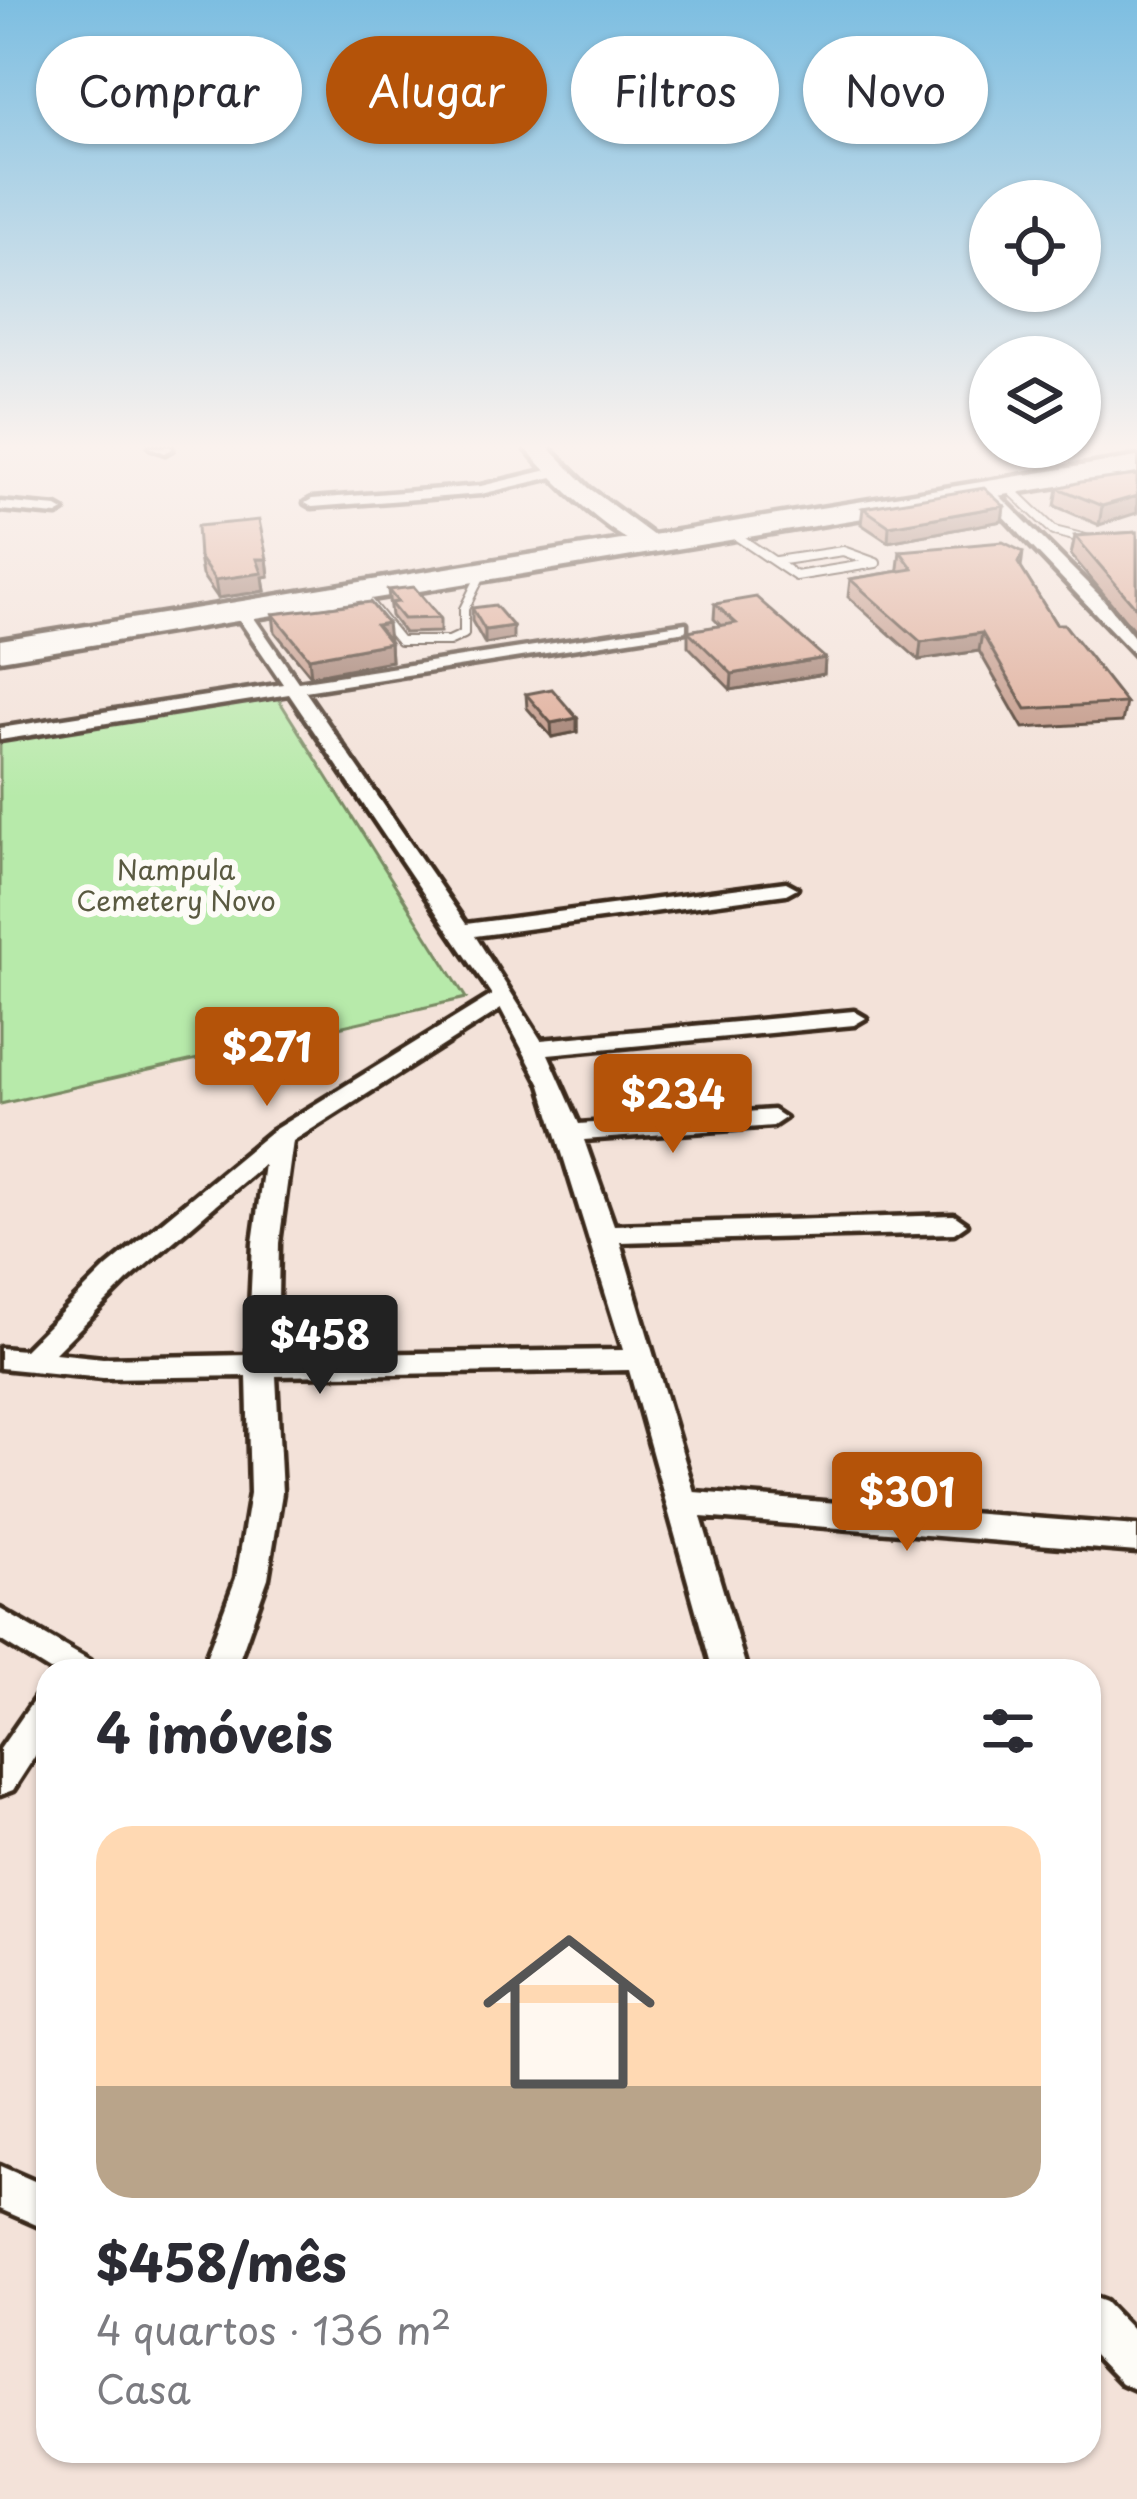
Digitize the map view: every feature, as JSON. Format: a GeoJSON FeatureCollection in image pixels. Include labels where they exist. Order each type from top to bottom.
{"type":"FeatureCollection","features":[{"type":"Feature","properties":{"kind":"highway"},"geometry":{"type":"LineString","coordinates":[[0,650],[533,564]]}},
{"type":"Feature","properties":{"kind":"street"},"geometry":{"type":"LineString","coordinates":[[1063,564],[1137,652]]}},
{"type":"Feature","properties":{"kind":"street"},"geometry":{"type":"LineString","coordinates":[[242,612],[535,1048],[604,1234],[727,1659]]}},
{"type":"Feature","properties":{"kind":"street"},"geometry":{"type":"LineString","coordinates":[[0,734],[680,627]]}},
{"type":"Feature","properties":{"kind":"street"},"geometry":{"type":"LineString","coordinates":[[458,932],[786,888]]}},
{"type":"Feature","properties":{"kind":"street"},"geometry":{"type":"LineString","coordinates":[[15,1359],[281,1137],[505,997]]}},
{"type":"Feature","properties":{"kind":"street"},"geometry":{"type":"LineString","coordinates":[[535,1048],[854,1018]]}},
{"type":"Feature","properties":{"kind":"street"},"geometry":{"type":"LineString","coordinates":[[569,1132],[773,1118]]}},
{"type":"Feature","properties":{"kind":"street"},"geometry":{"type":"LineString","coordinates":[[222,1659],[252,1578],[266,1493],[260,1364],[266,1243],[281,1137]]}},
{"type":"Feature","properties":{"kind":"street"},"geometry":{"type":"LineString","coordinates":[[604,1234],[954,1224]]}},
{"type":"Feature","properties":{"kind":"street"},"geometry":{"type":"LineString","coordinates":[[15,1359],[103,1368],[642,1360]]}},
{"type":"Feature","properties":{"kind":"street"},"geometry":{"type":"LineString","coordinates":[[682,1503],[1137,1539]]}},
{"type":"Feature","properties":{"kind":"street"},"geometry":{"type":"LineString","coordinates":[[0,1623],[57,1659]]}},
{"type":"Feature","properties":{"kind":"street"},"geometry":{"type":"LineString","coordinates":[[0,1779],[36,1725]]}},
{"type":"Feature","properties":{"kind":"street"},"geometry":{"type":"LineString","coordinates":[[0,2187],[36,2204]]}},
{"type":"Feature","properties":{"kind":"street"},"geometry":{"type":"LineString","coordinates":[[1101,2330],[1137,2367]]}},
{"type":"Feature","properties":{"kind":"lane"},"geometry":{"type":"LineString","coordinates":[[779,564],[796,576],[872,564]]}},
{"type":"Feature","properties":{"kind":"lane"},"geometry":{"type":"LineString","coordinates":[[360,592],[400,641],[449,641],[464,634],[464,609],[483,572]]}},
{"type":"Feature","properties":{"kind":"green space","name":"Nampula Cemetery Novo"},"geometry":{"type":"Polygon","coordinates":[[[272,689],[466,998],[0,1104],[0,736],[272,689]]]}},
{"type":"Feature","properties":{"kind":"building"},"geometry":{"type":"Polygon","coordinates":[[[204,564],[259,564],[262,573],[215,580],[204,564]]]}},
{"type":"Feature","properties":{"kind":"building"},"geometry":{"type":"Polygon","coordinates":[[[909,564],[1018,564],[1056,624],[1064,624],[1126,703],[1026,709],[982,633],[921,642],[850,579],[913,569],[909,564]]]}},
{"type":"Feature","properties":{"kind":"building"},"geometry":{"type":"Polygon","coordinates":[[[1098,564],[1137,564],[1137,609],[1098,564]]]}},
{"type":"Feature","properties":{"kind":"building"},"geometry":{"type":"Polygon","coordinates":[[[414,587],[440,618],[403,619],[390,603],[398,602],[388,590],[414,587]]]}},
{"type":"Feature","properties":{"kind":"building"},"geometry":{"type":"Polygon","coordinates":[[[756,597],[825,658],[732,674],[688,631],[736,623],[715,604],[756,597]]]}},
{"type":"Feature","properties":{"kind":"building"},"geometry":{"type":"Polygon","coordinates":[[[370,602],[387,623],[376,625],[390,643],[309,658],[273,614],[370,602]]]}},
{"type":"Feature","properties":{"kind":"building"},"geometry":{"type":"Polygon","coordinates":[[[495,605],[513,626],[485,630],[472,608],[495,605]]]}},
{"type":"Feature","properties":{"kind":"building"},"geometry":{"type":"Polygon","coordinates":[[[552,689],[577,718],[551,723],[526,694],[552,689]]]}}]}
